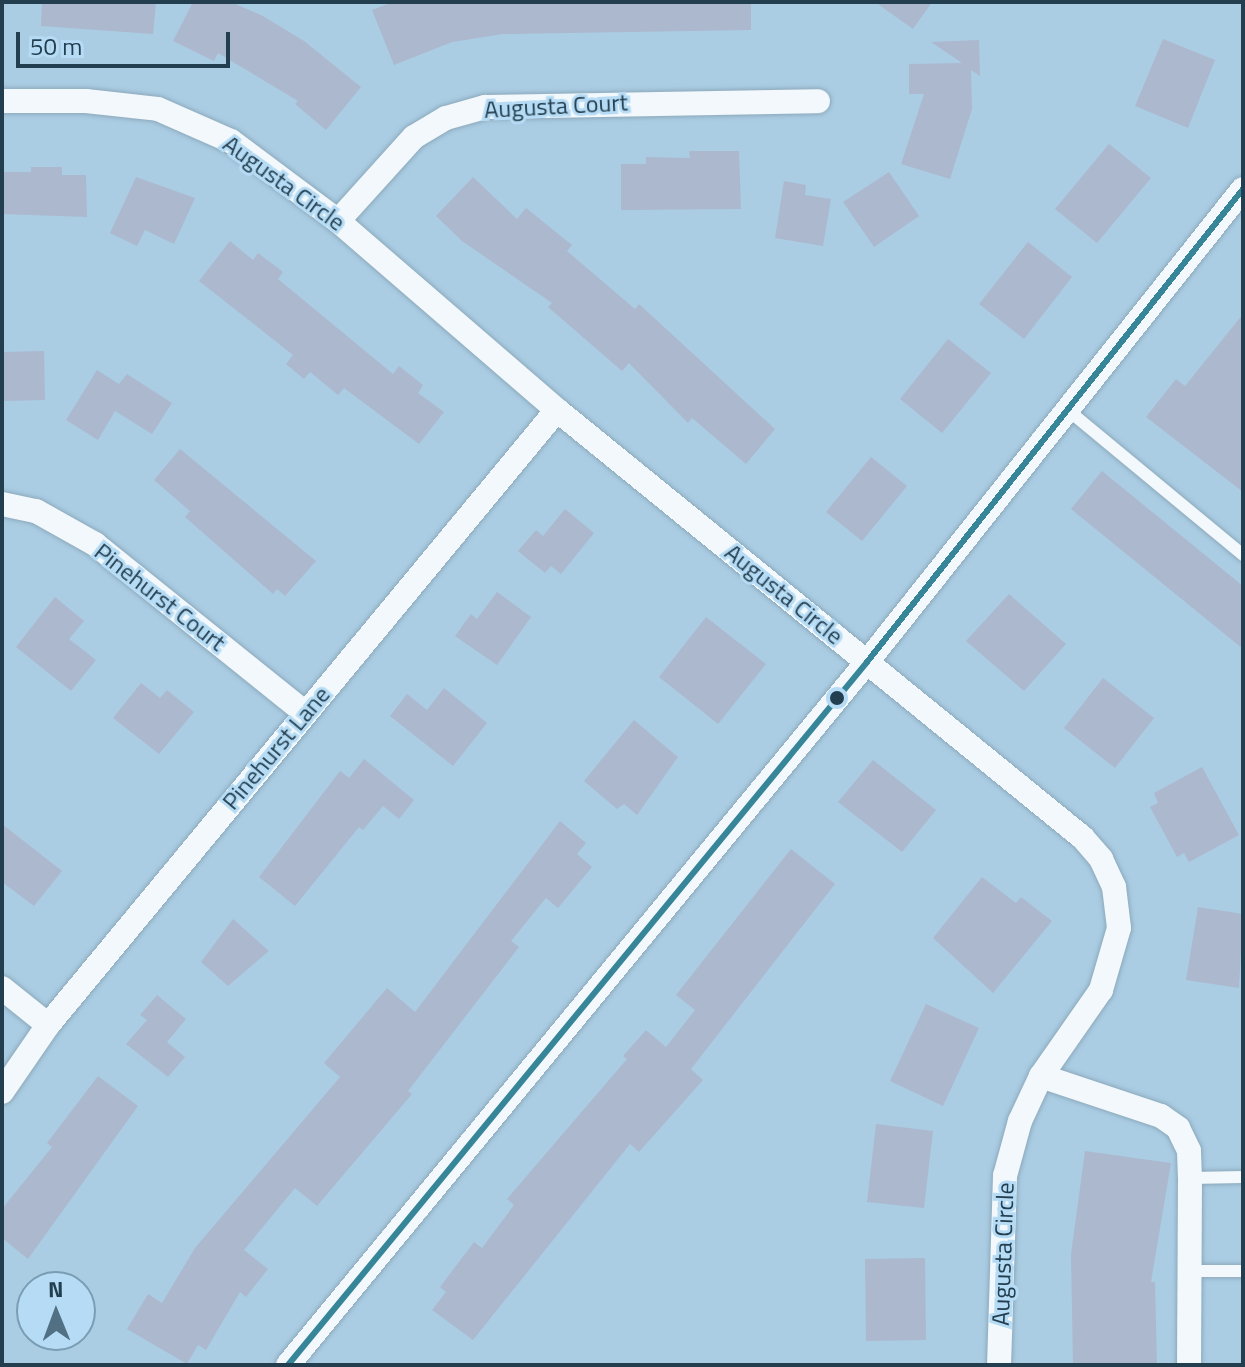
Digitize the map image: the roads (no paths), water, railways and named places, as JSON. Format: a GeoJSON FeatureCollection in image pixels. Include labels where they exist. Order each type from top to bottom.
{"type":"FeatureCollection","features":[{"type":"Feature","properties":{"kind":"street","name":"Augusta Circle"},"geometry":{"type":"LineString","coordinates":[[2,101],[86,101],[158,109],[231,141],[338,221],[557,410],[1083,838],[1114,887],[1119,928],[1101,990],[1041,1076],[1020,1121],[1005,1176],[999,1232],[999,1365]]}},
{"type":"Feature","properties":{"kind":"street","name":"Augusta Court"},"geometry":{"type":"LineString","coordinates":[[338,221],[414,137],[446,118],[485,107],[818,101]]}},
{"type":"Feature","properties":{"kind":"street"},"geometry":{"type":"LineString","coordinates":[[288,1365],[867,662],[1243,189]]}},
{"type":"Feature","properties":{"kind":"street","name":"Pinehurst Lane"},"geometry":{"type":"LineString","coordinates":[[2,1092],[48,1025],[557,410]]}},
{"type":"Feature","properties":{"kind":"street","name":"Pinehurst Court"},"geometry":{"type":"LineString","coordinates":[[2,504],[36,511],[95,544],[304,712]]}},
{"type":"Feature","properties":{"kind":"street"},"geometry":{"type":"LineString","coordinates":[[2,988],[48,1025]]}},
{"type":"Feature","properties":{"kind":"street"},"geometry":{"type":"LineString","coordinates":[[1041,1076],[1161,1116],[1178,1128],[1189,1151],[1189,1365]]}},
{"type":"Feature","properties":{"kind":"lane"},"geometry":{"type":"LineString","coordinates":[[1069,411],[1243,555]]}},
{"type":"Feature","properties":{"kind":"lane"},"geometry":{"type":"LineString","coordinates":[[1190,1178],[1243,1177]]}},
{"type":"Feature","properties":{"kind":"lane"},"geometry":{"type":"LineString","coordinates":[[1190,1271],[1243,1271]]}}]}
